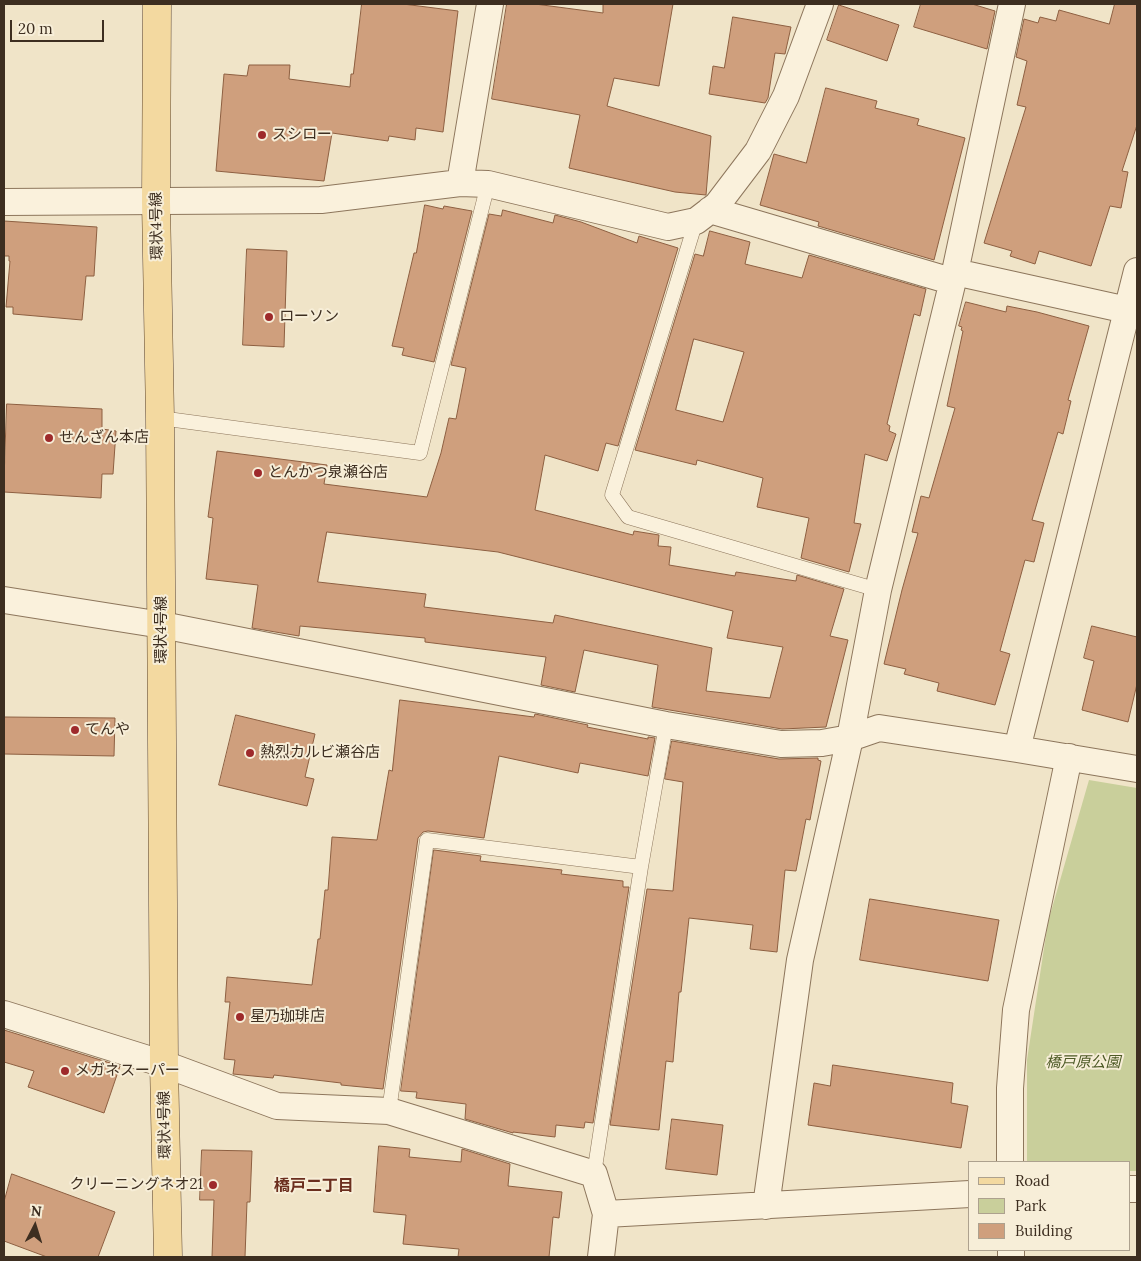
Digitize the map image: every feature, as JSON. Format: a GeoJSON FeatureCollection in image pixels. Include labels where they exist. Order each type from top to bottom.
{"type":"FeatureCollection","features":[{"type":"Feature","properties":{"kind":"main road","name":"環状4号線"},"geometry":{"type":"LineString","coordinates":[[156,4],[164,1064],[168,1257]]}},
{"type":"Feature","properties":{"kind":"street"},"geometry":{"type":"LineString","coordinates":[[460,183],[490,4]]}},
{"type":"Feature","properties":{"kind":"street"},"geometry":{"type":"LineString","coordinates":[[4,202],[321,200],[460,183],[488,184],[668,227],[703,216],[717,205],[758,151],[786,96],[820,4]]}},
{"type":"Feature","properties":{"kind":"street"},"geometry":{"type":"LineString","coordinates":[[766,1206],[800,960],[850,738],[878,590],[953,277],[1012,4]]}},
{"type":"Feature","properties":{"kind":"street"},"geometry":{"type":"LineString","coordinates":[[703,216],[953,277],[1127,310]]}},
{"type":"Feature","properties":{"kind":"street"},"geometry":{"type":"LineString","coordinates":[[1017,749],[1137,271]]}},
{"type":"Feature","properties":{"kind":"street"},"geometry":{"type":"LineString","coordinates":[[4,600],[162,626],[666,725],[782,744],[822,743],[850,738],[879,728],[1137,769]]}},
{"type":"Feature","properties":{"kind":"street"},"geometry":{"type":"LineString","coordinates":[[1010,1161],[1010,1088],[1016,1010],[1069,757]]}},
{"type":"Feature","properties":{"kind":"street"},"geometry":{"type":"LineString","coordinates":[[4,1014],[164,1064],[277,1106],[388,1112],[594,1174],[606,1214],[601,1257]]}},
{"type":"Feature","properties":{"kind":"street"},"geometry":{"type":"LineString","coordinates":[[606,1214],[968,1194]]}},
{"type":"Feature","properties":{"kind":"lane"},"geometry":{"type":"LineString","coordinates":[[160,418],[420,452],[488,184]]}},
{"type":"Feature","properties":{"kind":"lane"},"geometry":{"type":"LineString","coordinates":[[703,216],[612,495],[628,517],[878,590]]}},
{"type":"Feature","properties":{"kind":"lane"},"geometry":{"type":"LineString","coordinates":[[594,1174],[641,867],[666,725]]}},
{"type":"Feature","properties":{"kind":"lane"},"geometry":{"type":"LineString","coordinates":[[388,1112],[427,840],[641,867]]}},
{"type":"Feature","properties":{"kind":"green space","name":"橋戸原公園"},"geometry":{"type":"Polygon","coordinates":[[[1089,780],[1137,788],[1137,1171],[1131,1171],[1131,1161],[1027,1161],[1027,1060],[1048,922],[1089,780]]]}},
{"type":"Feature","properties":{"kind":"building"},"geometry":{"type":"Polygon","coordinates":[[[362,4],[403,4],[458,11],[443,132],[416,128],[415,140],[389,136],[388,141],[332,133],[324,181],[216,171],[224,74],[247,76],[249,65],[290,65],[289,79],[350,87],[362,4]]]}},
{"type":"Feature","properties":{"kind":"building"},"geometry":{"type":"Polygon","coordinates":[[[507,4],[535,4],[603,13],[603,4],[673,4],[659,86],[614,78],[607,106],[711,136],[706,195],[675,192],[569,168],[580,115],[492,99],[507,4]]]}},
{"type":"Feature","properties":{"kind":"building"},"geometry":{"type":"Polygon","coordinates":[[[921,4],[972,4],[995,11],[987,49],[914,27],[921,4]]]}},
{"type":"Feature","properties":{"kind":"building"},"geometry":{"type":"Polygon","coordinates":[[[1115,4],[1137,4],[1137,125],[1122,171],[1128,172],[1121,208],[1110,206],[1091,266],[1039,251],[1035,264],[1010,256],[1012,251],[984,243],[1026,107],[1017,105],[1027,61],[1016,57],[1024,19],[1038,23],[1040,17],[1056,21],[1059,10],[1109,24],[1115,4]]]}},
{"type":"Feature","properties":{"kind":"building"},"geometry":{"type":"Polygon","coordinates":[[[839,5],[899,25],[887,61],[827,40],[839,5]]]}},
{"type":"Feature","properties":{"kind":"building"},"geometry":{"type":"Polygon","coordinates":[[[733,17],[791,27],[785,54],[775,53],[768,98],[765,103],[709,94],[713,66],[724,68],[733,17]]]}},
{"type":"Feature","properties":{"kind":"building"},"geometry":{"type":"Polygon","coordinates":[[[826,88],[877,101],[875,108],[919,119],[917,125],[965,138],[934,260],[818,226],[819,222],[760,205],[774,154],[806,163],[826,88]]]}},
{"type":"Feature","properties":{"kind":"building"},"geometry":{"type":"Polygon","coordinates":[[[425,205],[443,209],[444,206],[472,211],[434,362],[402,355],[404,348],[392,346],[414,253],[416,253],[425,205]]]}},
{"type":"Feature","properties":{"kind":"building"},"geometry":{"type":"Polygon","coordinates":[[[503,210],[553,223],[555,215],[581,222],[637,243],[639,236],[678,248],[618,446],[606,443],[598,471],[545,455],[535,510],[633,535],[634,531],[659,535],[658,546],[671,547],[669,565],[735,576],[736,572],[796,581],[797,575],[844,589],[830,636],[848,640],[826,727],[782,729],[652,707],[658,665],[584,650],[575,692],[541,685],[546,657],[425,642],[425,638],[300,626],[299,636],[252,628],[258,585],[206,579],[213,518],[208,517],[217,451],[327,465],[324,484],[427,497],[441,453],[449,418],[456,419],[466,368],[451,365],[489,214],[501,216],[503,210]],[[327,532],[318,582],[426,594],[424,607],[553,623],[555,615],[712,648],[706,691],[770,698],[783,647],[727,638],[733,611],[498,552],[327,532]]]}},
{"type":"Feature","properties":{"kind":"building"},"geometry":{"type":"Polygon","coordinates":[[[4,221],[97,227],[94,276],[86,276],[82,320],[13,314],[13,307],[6,307],[10,261],[9,256],[4,256],[4,221]]]}},
{"type":"Feature","properties":{"kind":"building"},"geometry":{"type":"Polygon","coordinates":[[[710,231],[750,242],[745,264],[802,278],[809,255],[926,289],[920,316],[914,314],[887,424],[890,426],[889,431],[896,434],[887,461],[865,454],[854,523],[861,524],[849,572],[801,558],[809,518],[757,507],[763,478],[697,460],[696,465],[635,450],[695,254],[703,256],[710,231]],[[694,339],[676,410],[723,422],[744,352],[694,339]]]}},
{"type":"Feature","properties":{"kind":"building"},"geometry":{"type":"Polygon","coordinates":[[[247,249],[287,251],[284,347],[243,345],[247,249]]]}},
{"type":"Feature","properties":{"kind":"building"},"geometry":{"type":"Polygon","coordinates":[[[966,302],[1006,312],[1007,306],[1089,326],[1068,400],[1071,401],[1063,434],[1058,432],[1032,520],[1044,523],[1034,562],[1025,560],[1000,651],[1010,654],[995,705],[937,691],[939,683],[904,674],[906,669],[884,664],[918,533],[912,532],[921,496],[929,498],[955,408],[947,406],[963,331],[961,330],[962,327],[959,326],[966,302]]]}},
{"type":"Feature","properties":{"kind":"building"},"geometry":{"type":"Polygon","coordinates":[[[7,404],[102,409],[102,429],[116,431],[113,474],[102,474],[101,498],[4,492],[7,404]]]}},
{"type":"Feature","properties":{"kind":"building"},"geometry":{"type":"Polygon","coordinates":[[[1092,626],[1137,637],[1137,684],[1128,722],[1082,710],[1094,661],[1084,658],[1092,626]]]}},
{"type":"Feature","properties":{"kind":"building"},"geometry":{"type":"Polygon","coordinates":[[[400,700],[534,717],[535,714],[588,725],[587,727],[648,739],[648,737],[655,738],[648,776],[580,763],[578,773],[499,756],[484,838],[428,831],[423,832],[418,838],[383,1089],[274,1075],[273,1078],[233,1074],[235,1060],[224,1059],[230,1002],[225,1002],[227,977],[312,985],[318,939],[320,939],[325,890],[328,890],[332,837],[377,840],[389,770],[392,771],[400,700]]]}},
{"type":"Feature","properties":{"kind":"building"},"geometry":{"type":"Polygon","coordinates":[[[236,715],[315,734],[305,777],[314,779],[307,806],[219,785],[236,715]]]}},
{"type":"Feature","properties":{"kind":"building"},"geometry":{"type":"Polygon","coordinates":[[[4,717],[115,718],[114,756],[4,754],[4,717]]]}},
{"type":"Feature","properties":{"kind":"building"},"geometry":{"type":"Polygon","coordinates":[[[672,741],[779,759],[818,758],[821,761],[810,820],[806,819],[796,871],[785,870],[777,952],[750,949],[753,925],[689,918],[681,992],[679,992],[673,1062],[666,1061],[659,1130],[610,1125],[647,889],[673,891],[683,782],[665,779],[672,741]]]}},
{"type":"Feature","properties":{"kind":"building"},"geometry":{"type":"Polygon","coordinates":[[[434,850],[481,856],[480,861],[562,870],[561,874],[623,881],[623,887],[629,887],[593,1123],[585,1122],[584,1128],[556,1125],[555,1137],[513,1133],[465,1119],[466,1104],[416,1098],[417,1092],[401,1091],[434,850]]]}},
{"type":"Feature","properties":{"kind":"building"},"geometry":{"type":"Polygon","coordinates":[[[870,899],[999,920],[988,981],[860,960],[870,899]]]}},
{"type":"Feature","properties":{"kind":"building"},"geometry":{"type":"Polygon","coordinates":[[[4,1030],[120,1066],[104,1113],[28,1087],[34,1071],[4,1062],[4,1030]]]}},
{"type":"Feature","properties":{"kind":"building"},"geometry":{"type":"Polygon","coordinates":[[[833,1065],[953,1083],[951,1103],[968,1106],[961,1148],[808,1125],[814,1083],[830,1086],[833,1065]]]}},
{"type":"Feature","properties":{"kind":"building"},"geometry":{"type":"Polygon","coordinates":[[[672,1119],[723,1125],[717,1175],[666,1169],[672,1119]]]}},
{"type":"Feature","properties":{"kind":"building"},"geometry":{"type":"Polygon","coordinates":[[[379,1146],[410,1149],[409,1157],[461,1162],[462,1149],[510,1164],[508,1186],[562,1192],[559,1218],[553,1217],[549,1257],[458,1257],[459,1249],[403,1244],[406,1215],[374,1212],[379,1146]]]}},
{"type":"Feature","properties":{"kind":"building"},"geometry":{"type":"Polygon","coordinates":[[[202,1150],[252,1151],[250,1202],[247,1202],[245,1257],[212,1257],[214,1200],[200,1200],[202,1150]]]}},
{"type":"Feature","properties":{"kind":"building"},"geometry":{"type":"Polygon","coordinates":[[[12,1174],[115,1212],[98,1257],[47,1257],[4,1241],[4,1202],[12,1174]]]}},
{"type":"Feature","properties":{"kind":"place","name":"スシロー"},"geometry":{"type":"Point","coordinates":[262,135]}},
{"type":"Feature","properties":{"kind":"place","name":"ローソン"},"geometry":{"type":"Point","coordinates":[269,317]}},
{"type":"Feature","properties":{"kind":"place","name":"せんざん本店"},"geometry":{"type":"Point","coordinates":[49,438]}},
{"type":"Feature","properties":{"kind":"place","name":"とんかつ泉瀬谷店"},"geometry":{"type":"Point","coordinates":[258,473]}},
{"type":"Feature","properties":{"kind":"place","name":"てんや"},"geometry":{"type":"Point","coordinates":[75,730]}},
{"type":"Feature","properties":{"kind":"place","name":"熱烈カルビ瀬谷店"},"geometry":{"type":"Point","coordinates":[250,753]}},
{"type":"Feature","properties":{"kind":"place","name":"星乃珈琲店"},"geometry":{"type":"Point","coordinates":[240,1017]}},
{"type":"Feature","properties":{"kind":"place","name":"メガネスーパー"},"geometry":{"type":"Point","coordinates":[65,1071]}},
{"type":"Feature","properties":{"kind":"place","name":"クリーニングネオ21"},"geometry":{"type":"Point","coordinates":[213,1185]}},
{"type":"Feature","properties":{"kind":"district","name":"橋戸二丁目"},"geometry":{"type":"Point","coordinates":[314,1186]}}]}
